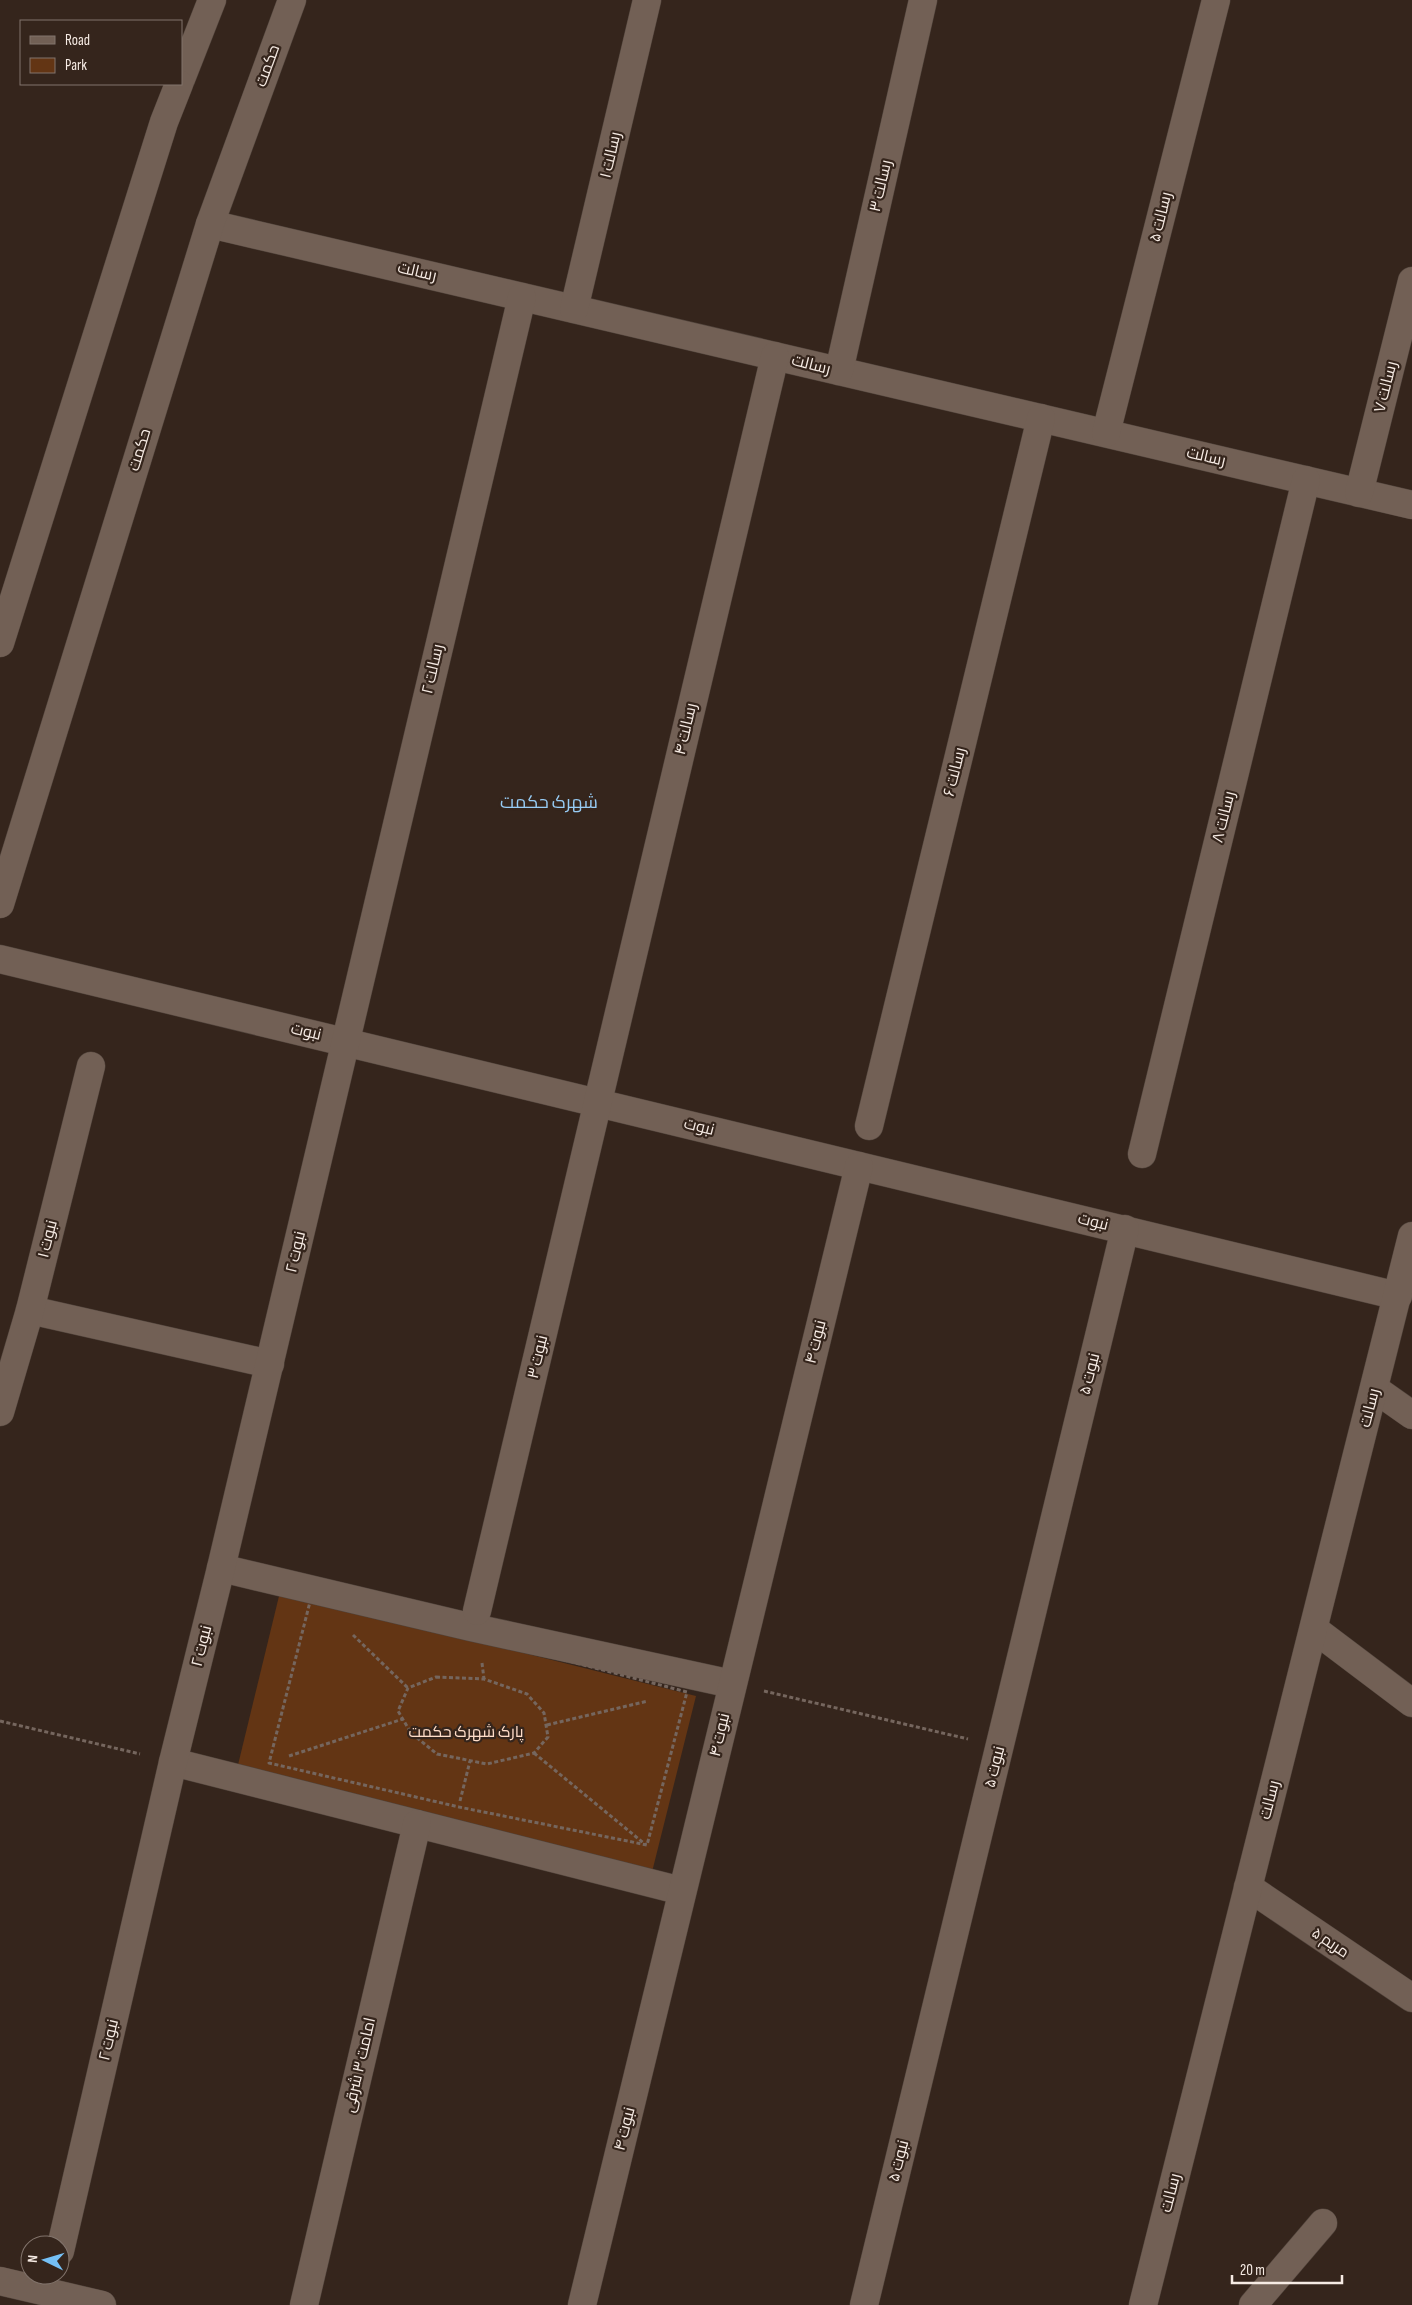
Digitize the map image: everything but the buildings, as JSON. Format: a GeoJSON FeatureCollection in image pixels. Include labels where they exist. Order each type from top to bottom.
{"type":"FeatureCollection","features":[{"type":"Feature","properties":{"kind":"street"},"geometry":{"type":"LineString","coordinates":[[182,76],[212,0]]}},
{"type":"Feature","properties":{"kind":"street","name":"حکمت"},"geometry":{"type":"LineString","coordinates":[[0,904],[210,224],[292,0]]}},
{"type":"Feature","properties":{"kind":"street","name":"رسالت ۱"},"geometry":{"type":"LineString","coordinates":[[574,309],[647,0]]}},
{"type":"Feature","properties":{"kind":"street","name":"رسالت ۳"},"geometry":{"type":"LineString","coordinates":[[839,371],[923,0]]}},
{"type":"Feature","properties":{"kind":"street","name":"رسالت ۵"},"geometry":{"type":"LineString","coordinates":[[1106,433],[1216,0]]}},
{"type":"Feature","properties":{"kind":"street"},"geometry":{"type":"LineString","coordinates":[[0,643],[164,122],[179,85]]}},
{"type":"Feature","properties":{"kind":"street","name":"رسالت"},"geometry":{"type":"LineString","coordinates":[[210,224],[1412,505]]}},
{"type":"Feature","properties":{"kind":"street","name":"رسالت ۷"},"geometry":{"type":"LineString","coordinates":[[1359,493],[1412,281]]}},
{"type":"Feature","properties":{"kind":"street","name":"رسالت ۲"},"geometry":{"type":"LineString","coordinates":[[345,1042],[522,297]]}},
{"type":"Feature","properties":{"kind":"street","name":"رسالت ۴"},"geometry":{"type":"LineString","coordinates":[[598,1102],[775,356]]}},
{"type":"Feature","properties":{"kind":"street","name":"رسالت ۶"},"geometry":{"type":"LineString","coordinates":[[868,1126],[1041,418]]}},
{"type":"Feature","properties":{"kind":"street","name":"رسالت ۸"},"geometry":{"type":"LineString","coordinates":[[1142,1154],[1306,480]]}},
{"type":"Feature","properties":{"kind":"street","name":"نبوت"},"geometry":{"type":"LineString","coordinates":[[0,959],[1398,1296]]}},
{"type":"Feature","properties":{"kind":"street","name":"نبوت ۲"},"geometry":{"type":"LineString","coordinates":[[64,2235],[173,1762],[270,1364],[345,1042]]}},
{"type":"Feature","properties":{"kind":"street","name":"نبوت ۱"},"geometry":{"type":"LineString","coordinates":[[0,1412],[30,1310],[91,1066]]}},
{"type":"Feature","properties":{"kind":"street","name":"نبوت ۳"},"geometry":{"type":"LineString","coordinates":[[477,1612],[598,1102]]}},
{"type":"Feature","properties":{"kind":"street","name":"نبوت ۴"},"geometry":{"type":"LineString","coordinates":[[582,2305],[859,1166]]}},
{"type":"Feature","properties":{"kind":"street","name":"نبوت ۵"},"geometry":{"type":"LineString","coordinates":[[864,2305],[1125,1230]]}},
{"type":"Feature","properties":{"kind":"street","name":"رسالت"},"geometry":{"type":"LineString","coordinates":[[1143,2305],[1412,1236]]}},
{"type":"Feature","properties":{"kind":"street"},"geometry":{"type":"LineString","coordinates":[[30,1310],[270,1364]]}},
{"type":"Feature","properties":{"kind":"street"},"geometry":{"type":"LineString","coordinates":[[1375,1389],[1412,1415]]}},
{"type":"Feature","properties":{"kind":"street"},"geometry":{"type":"LineString","coordinates":[[221,1568],[470,1627],[732,1684]]}},
{"type":"Feature","properties":{"kind":"street"},"geometry":{"type":"LineString","coordinates":[[1314,1629],[1412,1703]]}},
{"type":"Feature","properties":{"kind":"street"},"geometry":{"type":"LineString","coordinates":[[173,1762],[417,1824],[456,1820],[682,1891]]}},
{"type":"Feature","properties":{"kind":"street","name":"امامت ۳ شرقی"},"geometry":{"type":"LineString","coordinates":[[304,2305],[417,1824]]}},
{"type":"Feature","properties":{"kind":"street","name":"مریم ۵"},"geometry":{"type":"LineString","coordinates":[[1248,1887],[1412,1998]]}},
{"type":"Feature","properties":{"kind":"street"},"geometry":{"type":"LineString","coordinates":[[1253,2305],[1324,2223]]}},
{"type":"Feature","properties":{"kind":"street"},"geometry":{"type":"LineString","coordinates":[[0,2281],[51,2291],[102,2305]]}},
{"type":"Feature","properties":{"kind":"path"},"geometry":{"type":"LineString","coordinates":[[269,1763],[312,1594]]}},
{"type":"Feature","properties":{"kind":"path"},"geometry":{"type":"LineString","coordinates":[[436,1677],[484,1680],[527,1694],[544,1713],[546,1725],[548,1737],[534,1753],[487,1764],[437,1754],[411,1733],[398,1711],[408,1688],[436,1677]]}},
{"type":"Feature","properties":{"kind":"path"},"geometry":{"type":"LineString","coordinates":[[678,1694],[732,1684],[1000,1746]]}},
{"type":"Feature","properties":{"kind":"path"},"geometry":{"type":"LineString","coordinates":[[546,1725],[650,1701]]}},
{"type":"Feature","properties":{"kind":"path"},"geometry":{"type":"LineString","coordinates":[[286,1757],[403,1719]]}},
{"type":"Feature","properties":{"kind":"path"},"geometry":{"type":"LineString","coordinates":[[0,1721],[173,1762]]}},
{"type":"Feature","properties":{"kind":"path"},"geometry":{"type":"LineString","coordinates":[[534,1753],[646,1845],[682,1891]]}},
{"type":"Feature","properties":{"kind":"path"},"geometry":{"type":"LineString","coordinates":[[236,1778],[278,1760]]}},
{"type":"Feature","properties":{"kind":"path"},"geometry":{"type":"LineString","coordinates":[[456,1820],[470,1761]]}},
{"type":"Feature","properties":{"kind":"path"},"geometry":{"type":"LineString","coordinates":[[269,1763],[456,1820],[646,1845]]}},
{"type":"Feature","properties":{"kind":"green space","name":"پارک شهرک حکمت"},"geometry":{"type":"Polygon","coordinates":[[[280,1592],[696,1696],[652,1872],[237,1769],[280,1592]]]}},
{"type":"Feature","properties":{"kind":"district","name":"شهرک حکمت"},"geometry":{"type":"Point","coordinates":[549,802]}}]}
